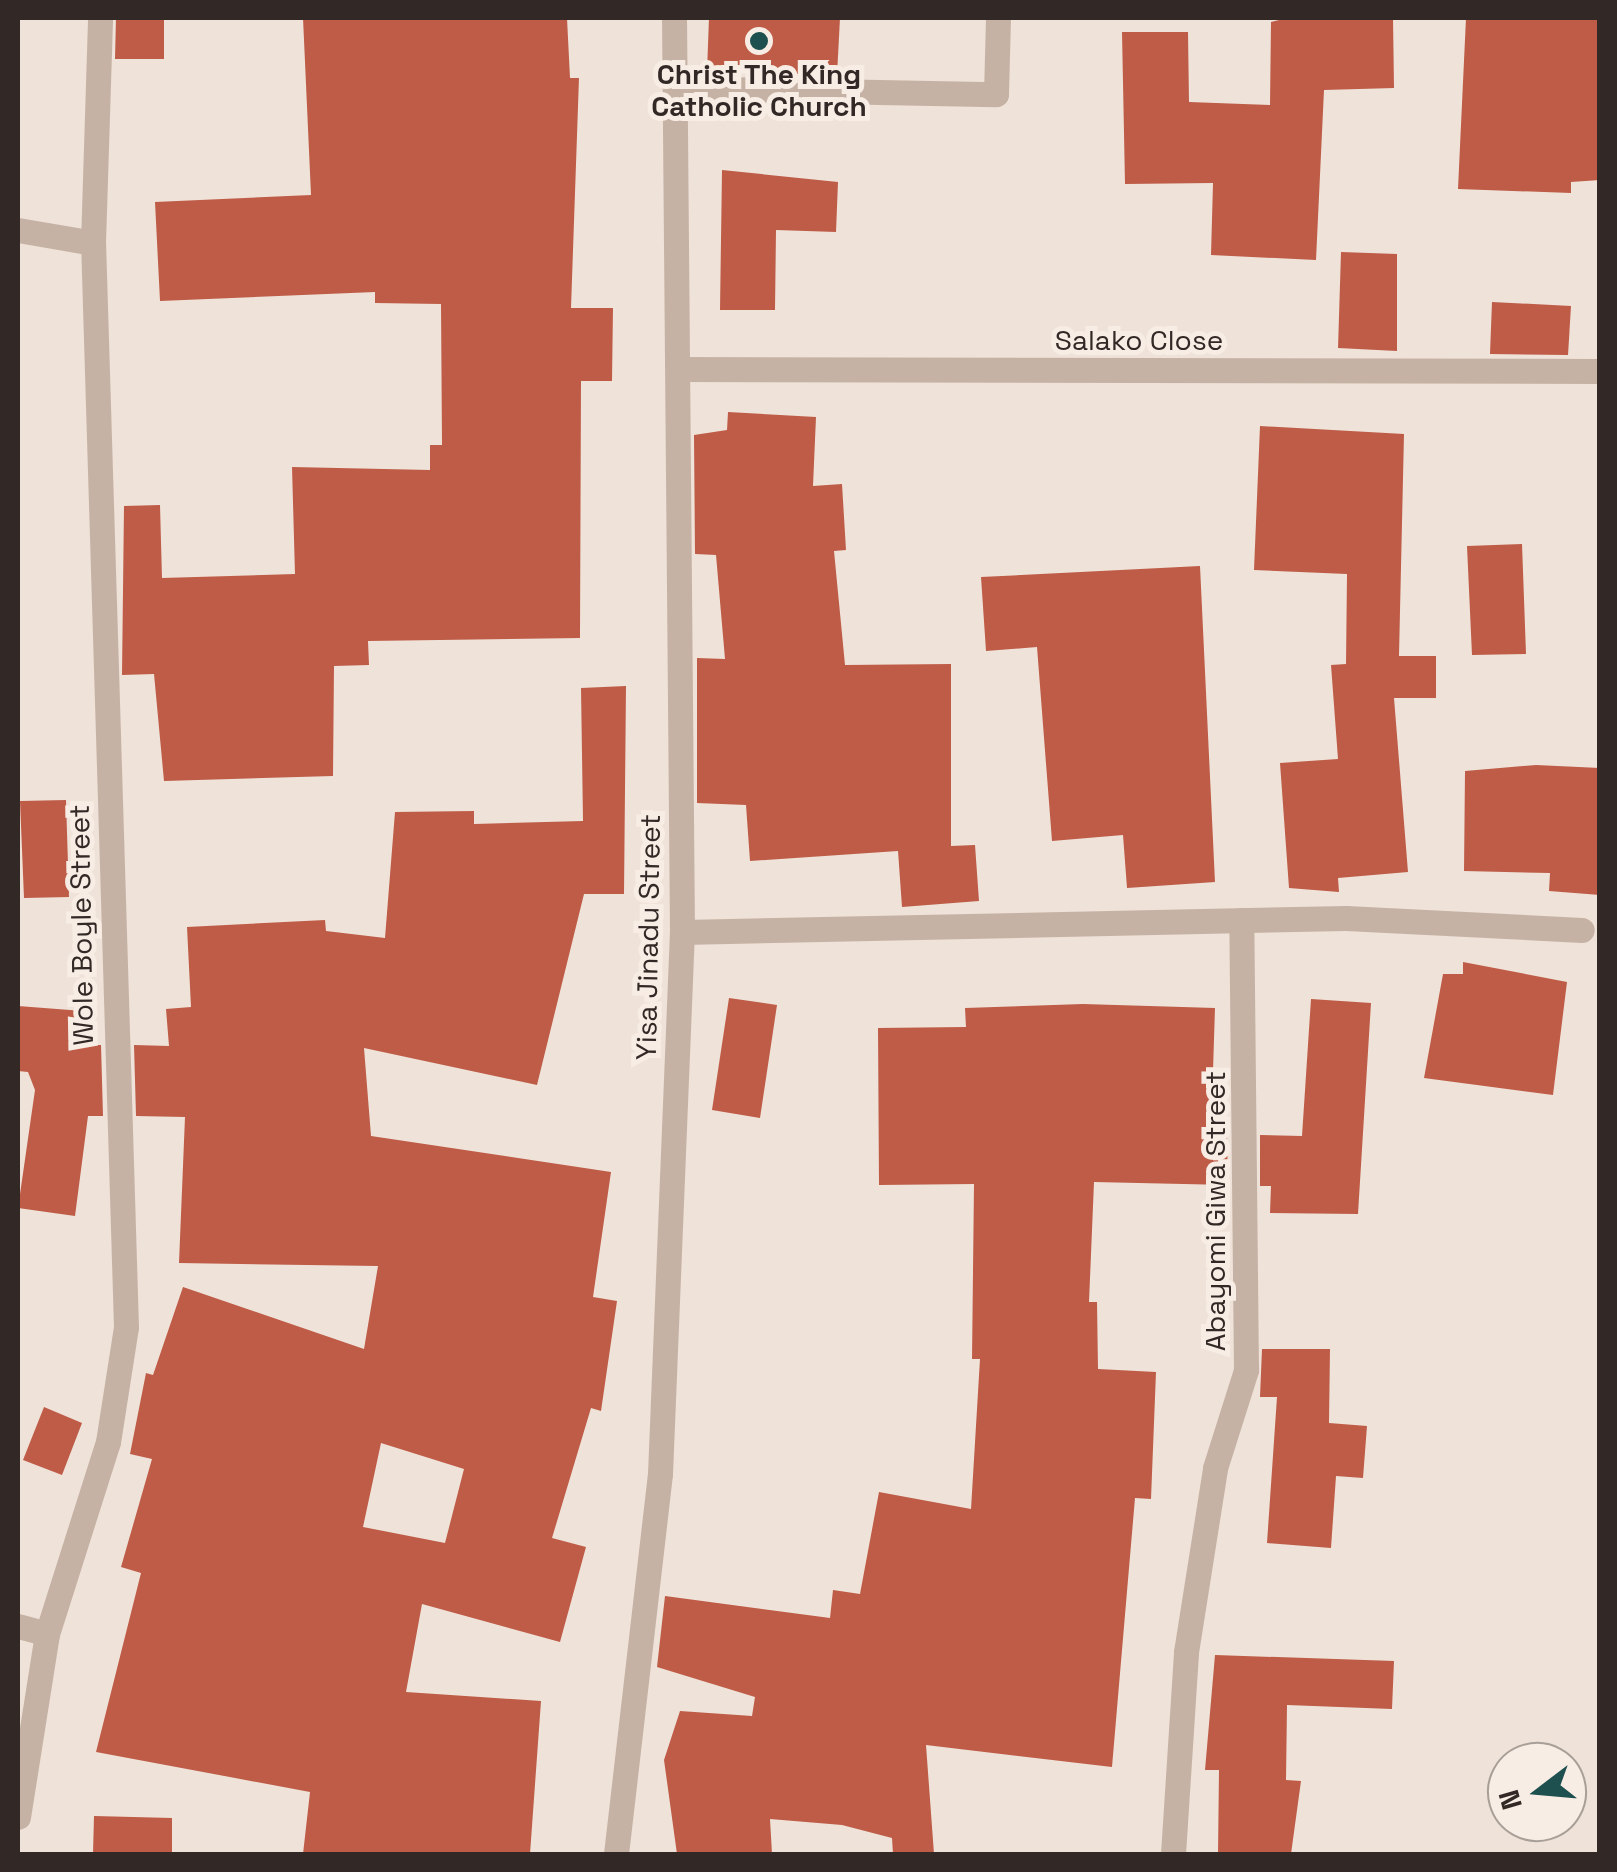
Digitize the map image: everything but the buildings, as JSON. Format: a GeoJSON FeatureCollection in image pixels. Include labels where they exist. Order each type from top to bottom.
{"type":"FeatureCollection","features":[{"type":"Feature","properties":{"kind":"street","name":"Wole Boyle Street"},"geometry":{"type":"LineString","coordinates":[[18,1817],[47,1634],[108,1442],[126,1327],[94,243],[100,18]]}},
{"type":"Feature","properties":{"kind":"street","name":"Yisa Jinadu Street"},"geometry":{"type":"LineString","coordinates":[[616,1854],[660,1474],[682,932],[674,18]]}},
{"type":"Feature","properties":{"kind":"street"},"geometry":{"type":"LineString","coordinates":[[675,88],[996,94],[998,18]]}},
{"type":"Feature","properties":{"kind":"street"},"geometry":{"type":"LineString","coordinates":[[18,230],[94,243]]}},
{"type":"Feature","properties":{"kind":"street","name":"Salako Close"},"geometry":{"type":"LineString","coordinates":[[678,369],[1600,371]]}},
{"type":"Feature","properties":{"kind":"street"},"geometry":{"type":"LineString","coordinates":[[682,932],[1241,920],[1582,930]]}},
{"type":"Feature","properties":{"kind":"street","name":"Abayomi Giwa Street"},"geometry":{"type":"LineString","coordinates":[[1173,1854],[1186,1652],[1215,1468],[1246,1370],[1241,920]]}},
{"type":"Feature","properties":{"kind":"street"},"geometry":{"type":"LineString","coordinates":[[18,1626],[47,1634]]}},
{"type":"Feature","properties":{"kind":"place","name":"Christ The King Catholic Church"},"geometry":{"type":"Point","coordinates":[759,41]}}]}
